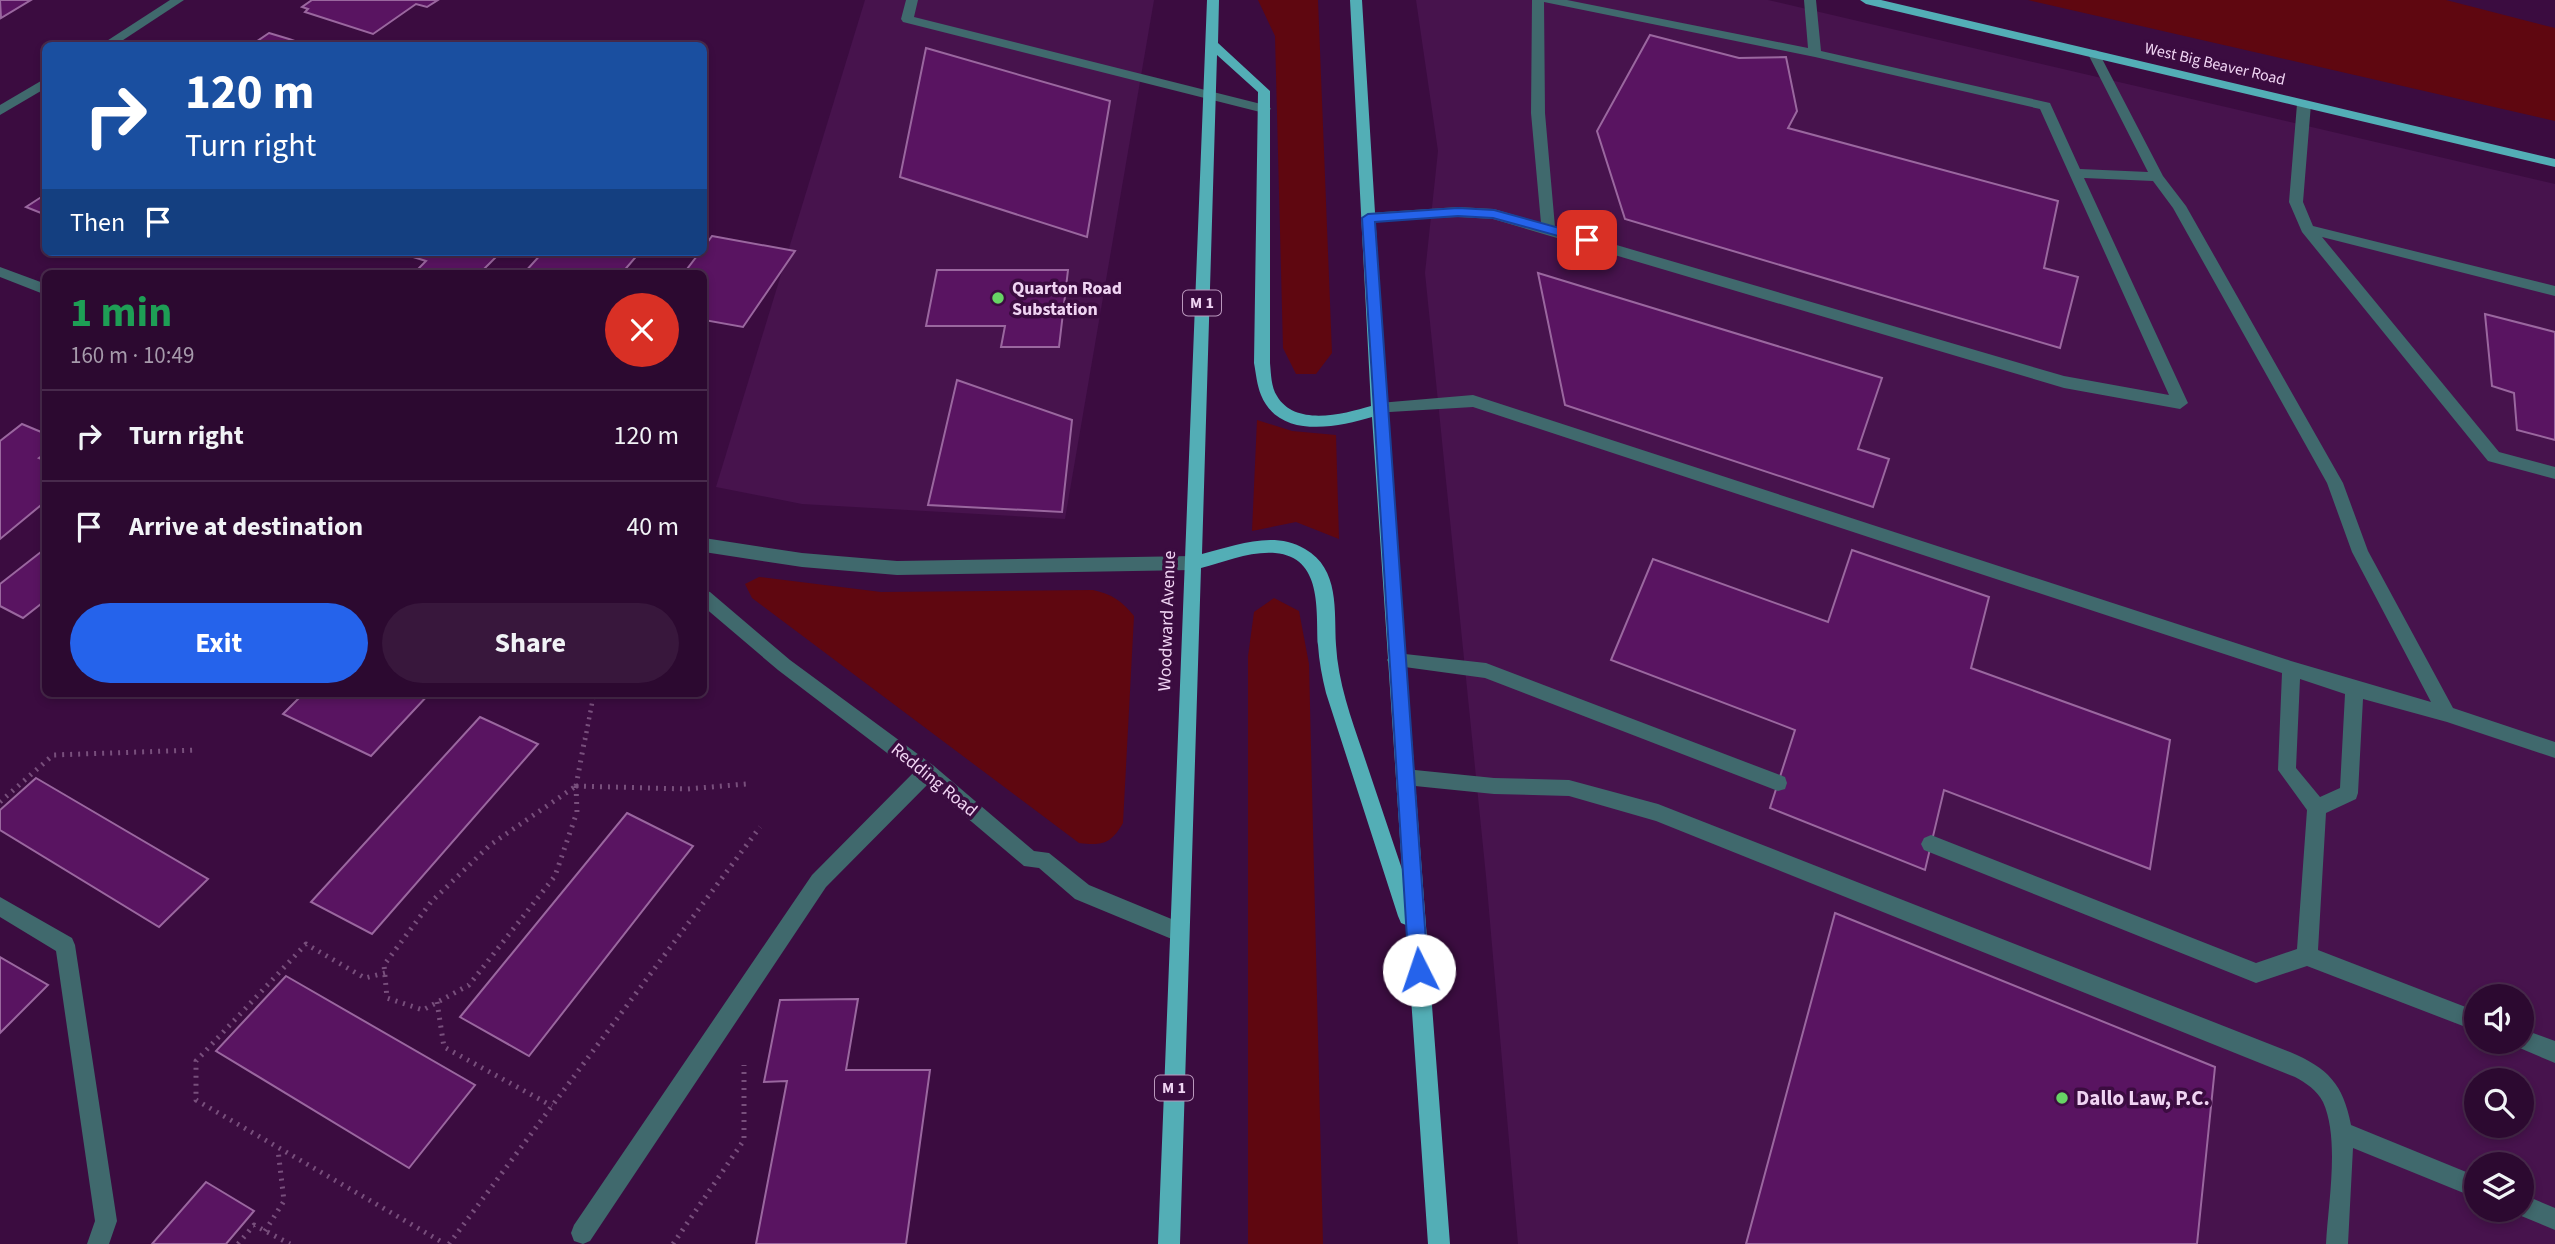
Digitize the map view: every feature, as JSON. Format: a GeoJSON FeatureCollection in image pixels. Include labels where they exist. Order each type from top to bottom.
{"type":"FeatureCollection","features":[{"type":"Feature","properties":{"kind":"main road","name":"Woodward Avenue"},"geometry":{"type":"LineString","coordinates":[[1169,1244],[1213,0]]}},
{"type":"Feature","properties":{"kind":"main road"},"geometry":{"type":"LineString","coordinates":[[1356,0],[1379,409],[1439,1244]]}},
{"type":"Feature","properties":{"kind":"main road","name":"West Big Beaver Road"},"geometry":{"type":"LineString","coordinates":[[1866,0],[2555,163]]}},
{"type":"Feature","properties":{"kind":"main road"},"geometry":{"type":"LineString","coordinates":[[1212,44],[1264,91],[1262,363],[1271,401],[1282,411],[1302,420],[1327,421],[1379,409]]}},
{"type":"Feature","properties":{"kind":"main road"},"geometry":{"type":"LineString","coordinates":[[1192,563],[1254,547],[1283,547],[1299,553],[1312,564],[1326,585],[1327,648],[1340,712],[1417,943]]}},
{"type":"Feature","properties":{"kind":"street"},"geometry":{"type":"LineString","coordinates":[[111,42],[178,0]]}},
{"type":"Feature","properties":{"kind":"street"},"geometry":{"type":"LineString","coordinates":[[912,0],[907,19],[1210,97],[1264,108]]}},
{"type":"Feature","properties":{"kind":"street"},"geometry":{"type":"LineString","coordinates":[[1538,0],[1538,113],[1548,228]]}},
{"type":"Feature","properties":{"kind":"street"},"geometry":{"type":"LineString","coordinates":[[1368,218],[1458,212],[1494,214],[2064,382],[2180,402],[2045,106],[1815,53],[1549,0]]}},
{"type":"Feature","properties":{"kind":"street"},"geometry":{"type":"LineString","coordinates":[[1811,0],[1815,53]]}},
{"type":"Feature","properties":{"kind":"street"},"geometry":{"type":"LineString","coordinates":[[2094,54],[2157,177],[2179,206],[2335,483],[2360,552],[2447,713]]}},
{"type":"Feature","properties":{"kind":"street"},"geometry":{"type":"LineString","coordinates":[[0,111],[42,85]]}},
{"type":"Feature","properties":{"kind":"street"},"geometry":{"type":"LineString","coordinates":[[2304,103],[2296,202],[2307,229],[2494,457],[2555,473]]}},
{"type":"Feature","properties":{"kind":"street"},"geometry":{"type":"LineString","coordinates":[[2077,173],[2157,177]]}},
{"type":"Feature","properties":{"kind":"street"},"geometry":{"type":"LineString","coordinates":[[2307,229],[2555,291]]}},
{"type":"Feature","properties":{"kind":"street"},"geometry":{"type":"LineString","coordinates":[[0,272],[42,288]]}},
{"type":"Feature","properties":{"kind":"street"},"geometry":{"type":"LineString","coordinates":[[1379,409],[1473,401],[2291,669],[2354,689],[2447,713],[2555,750]]}},
{"type":"Feature","properties":{"kind":"street"},"geometry":{"type":"LineString","coordinates":[[707,545],[802,560],[897,568],[1192,563]]}},
{"type":"Feature","properties":{"kind":"street","name":"Redding Road"},"geometry":{"type":"LineString","coordinates":[[707,600],[784,665],[927,772],[1031,860],[1042,859],[1082,892],[1179,932]]}},
{"type":"Feature","properties":{"kind":"street"},"geometry":{"type":"LineString","coordinates":[[1396,660],[1486,671],[1778,783]]}},
{"type":"Feature","properties":{"kind":"street"},"geometry":{"type":"LineString","coordinates":[[2291,669],[2287,770],[2317,808],[2307,956]]}},
{"type":"Feature","properties":{"kind":"street"},"geometry":{"type":"LineString","coordinates":[[2317,808],[2349,793],[2354,689]]}},
{"type":"Feature","properties":{"kind":"street"},"geometry":{"type":"LineString","coordinates":[[582,1233],[819,881],[927,772]]}},
{"type":"Feature","properties":{"kind":"street"},"geometry":{"type":"LineString","coordinates":[[1405,777],[1493,786],[1569,788],[1658,813],[2290,1063],[2314,1075],[2332,1097],[2342,1133],[2337,1244]]}},
{"type":"Feature","properties":{"kind":"street"},"geometry":{"type":"LineString","coordinates":[[1931,844],[2256,973],[2307,956],[2464,1016]]}},
{"type":"Feature","properties":{"kind":"street"},"geometry":{"type":"LineString","coordinates":[[0,906],[65,945],[106,1221],[98,1244]]}},
{"type":"Feature","properties":{"kind":"street"},"geometry":{"type":"LineString","coordinates":[[2534,1044],[2555,1052]]}},
{"type":"Feature","properties":{"kind":"street"},"geometry":{"type":"LineString","coordinates":[[2342,1133],[2464,1182]]}},
{"type":"Feature","properties":{"kind":"street"},"geometry":{"type":"LineString","coordinates":[[2534,1210],[2555,1219]]}},
{"type":"Feature","properties":{"kind":"path"},"geometry":{"type":"LineString","coordinates":[[593,697],[576,786],[577,812],[555,876],[469,985],[423,1010],[387,998],[384,965],[441,892],[490,845],[576,786],[687,789],[746,784]]}},
{"type":"Feature","properties":{"kind":"path"},"geometry":{"type":"LineString","coordinates":[[0,802],[54,755],[197,750]]}},
{"type":"Feature","properties":{"kind":"path"},"geometry":{"type":"LineString","coordinates":[[385,973],[365,978],[306,944],[196,1061],[196,1100],[443,1243],[552,1106],[760,827]]}},
{"type":"Feature","properties":{"kind":"path"},"geometry":{"type":"LineString","coordinates":[[437,1002],[444,1047],[552,1106]]}},
{"type":"Feature","properties":{"kind":"path"},"geometry":{"type":"LineString","coordinates":[[673,1244],[744,1140],[744,1053]]}},
{"type":"Feature","properties":{"kind":"path"},"geometry":{"type":"LineString","coordinates":[[265,1231],[284,1201],[278,1149]]}},
{"type":"Feature","properties":{"kind":"path"},"geometry":{"type":"LineString","coordinates":[[238,1244],[254,1225],[290,1244]]}},
{"type":"Feature","properties":{"kind":"shaded area"},"geometry":{"type":"Polygon","coordinates":[[[865,0],[1154,0],[1065,519],[802,504],[716,487],[865,0]]]}},
{"type":"Feature","properties":{"kind":"shaded area"},"geometry":{"type":"Polygon","coordinates":[[[1258,0],[1318,0],[1332,353],[1316,374],[1296,374],[1283,348],[1275,36],[1258,0]]]}},
{"type":"Feature","properties":{"kind":"shaded area"},"geometry":{"type":"Polygon","coordinates":[[[1416,0],[1768,0],[2555,184],[2555,1244],[1518,1244],[1486,876],[1425,273],[1438,151],[1416,0]]]}},
{"type":"Feature","properties":{"kind":"shaded area"},"geometry":{"type":"Polygon","coordinates":[[[2028,0],[2446,0],[2555,28],[2555,121],[2028,0]]]}},
{"type":"Feature","properties":{"kind":"shaded area"},"geometry":{"type":"Polygon","coordinates":[[[1257,420],[1292,431],[1336,435],[1339,539],[1296,522],[1252,531],[1257,420]]]}},
{"type":"Feature","properties":{"kind":"shaded area"},"geometry":{"type":"Polygon","coordinates":[[[759,577],[881,592],[1093,590],[1116,599],[1134,616],[1123,823],[1119,830],[1100,844],[1079,843],[752,598],[745,584],[759,577]]]}},
{"type":"Feature","properties":{"kind":"shaded area"},"geometry":{"type":"Polygon","coordinates":[[[1274,598],[1299,611],[1309,664],[1323,1244],[1248,1244],[1248,656],[1254,612],[1274,598]]]}},
{"type":"Feature","properties":{"kind":"building"},"geometry":{"type":"Polygon","coordinates":[[[0,0],[31,0],[1,18],[0,0]]]}},
{"type":"Feature","properties":{"kind":"building"},"geometry":{"type":"Polygon","coordinates":[[[312,0],[438,0],[427,7],[416,4],[373,34],[305,12],[308,9],[302,7],[312,0]]]}},
{"type":"Feature","properties":{"kind":"building"},"geometry":{"type":"Polygon","coordinates":[[[269,33],[298,42],[256,42],[269,33]]]}},
{"type":"Feature","properties":{"kind":"building"},"geometry":{"type":"Polygon","coordinates":[[[1650,35],[1739,58],[1786,57],[1797,111],[1788,128],[2058,201],[2044,268],[2078,277],[2060,348],[1625,219],[1597,131],[1650,35]]]}},
{"type":"Feature","properties":{"kind":"building"},"geometry":{"type":"Polygon","coordinates":[[[926,48],[1110,101],[1087,237],[900,177],[926,48]]]}},
{"type":"Feature","properties":{"kind":"building"},"geometry":{"type":"Polygon","coordinates":[[[42,197],[42,213],[26,207],[42,197]]]}},
{"type":"Feature","properties":{"kind":"building"},"geometry":{"type":"Polygon","coordinates":[[[712,236],[795,251],[743,327],[707,321],[707,270],[686,270],[697,256],[707,256],[707,243],[712,236]]]}},
{"type":"Feature","properties":{"kind":"building"},"geometry":{"type":"Polygon","coordinates":[[[410,256],[497,256],[483,270],[417,270],[426,261],[410,256]]]}},
{"type":"Feature","properties":{"kind":"building"},"geometry":{"type":"Polygon","coordinates":[[[539,256],[637,256],[625,270],[527,270],[539,256]]]}},
{"type":"Feature","properties":{"kind":"building","name":"Quarton Road Substation"},"geometry":{"type":"Polygon","coordinates":[[[937,270],[1068,270],[1059,347],[1001,347],[1005,326],[926,326],[937,270]]]}},
{"type":"Feature","properties":{"kind":"building"},"geometry":{"type":"Polygon","coordinates":[[[1538,273],[1882,378],[1858,449],[1889,459],[1873,507],[1565,405],[1538,273]]]}},
{"type":"Feature","properties":{"kind":"building"},"geometry":{"type":"Polygon","coordinates":[[[2485,314],[2555,332],[2555,440],[2517,430],[2514,393],[2492,386],[2485,314]]]}},
{"type":"Feature","properties":{"kind":"building"},"geometry":{"type":"Polygon","coordinates":[[[957,380],[1072,420],[1062,512],[928,505],[957,380]]]}},
{"type":"Feature","properties":{"kind":"building"},"geometry":{"type":"Polygon","coordinates":[[[22,424],[42,432],[42,456],[39,458],[42,459],[42,504],[0,539],[0,441],[22,424]]]}},
{"type":"Feature","properties":{"kind":"building"},"geometry":{"type":"Polygon","coordinates":[[[1852,550],[1989,597],[1971,668],[2170,740],[2150,869],[1944,790],[1925,870],[1770,808],[1795,730],[1611,660],[1653,559],[1828,622],[1852,550]]]}},
{"type":"Feature","properties":{"kind":"building"},"geometry":{"type":"Polygon","coordinates":[[[42,551],[42,603],[23,618],[0,606],[0,584],[42,551]]]}},
{"type":"Feature","properties":{"kind":"building"},"geometry":{"type":"Polygon","coordinates":[[[300,697],[426,697],[371,756],[283,714],[300,697]]]}},
{"type":"Feature","properties":{"kind":"building"},"geometry":{"type":"Polygon","coordinates":[[[480,717],[538,744],[372,934],[311,902],[480,717]]]}},
{"type":"Feature","properties":{"kind":"building"},"geometry":{"type":"Polygon","coordinates":[[[36,778],[208,879],[159,927],[0,830],[0,810],[36,778]]]}},
{"type":"Feature","properties":{"kind":"building"},"geometry":{"type":"Polygon","coordinates":[[[627,813],[693,846],[529,1056],[460,1017],[627,813]]]}},
{"type":"Feature","properties":{"kind":"building"},"geometry":{"type":"Polygon","coordinates":[[[1835,913],[2215,1067],[2197,1244],[1746,1244],[1835,913]]]}},
{"type":"Feature","properties":{"kind":"building"},"geometry":{"type":"Polygon","coordinates":[[[0,957],[48,985],[0,1033],[0,957]]]}},
{"type":"Feature","properties":{"kind":"building"},"geometry":{"type":"Polygon","coordinates":[[[286,976],[475,1085],[409,1168],[216,1051],[286,976]]]}},
{"type":"Feature","properties":{"kind":"building"},"geometry":{"type":"Polygon","coordinates":[[[858,999],[846,1070],[930,1070],[906,1244],[756,1244],[787,1081],[764,1082],[780,1000],[858,999]]]}},
{"type":"Feature","properties":{"kind":"building"},"geometry":{"type":"Polygon","coordinates":[[[206,1182],[254,1211],[226,1244],[152,1244],[206,1182]]]}},
{"type":"Feature","properties":{"kind":"place","name":"Quarton Road Substation"},"geometry":{"type":"Point","coordinates":[998,298]}},
{"type":"Feature","properties":{"kind":"place","name":"Dallo Law, P.C."},"geometry":{"type":"Point","coordinates":[2062,1098]}},
{"type":"Feature","properties":{"kind":"route"},"geometry":{"type":"LineString","coordinates":[[1419,970],[1368,218],[1458,212],[1494,214],[1587,240]]}}]}
